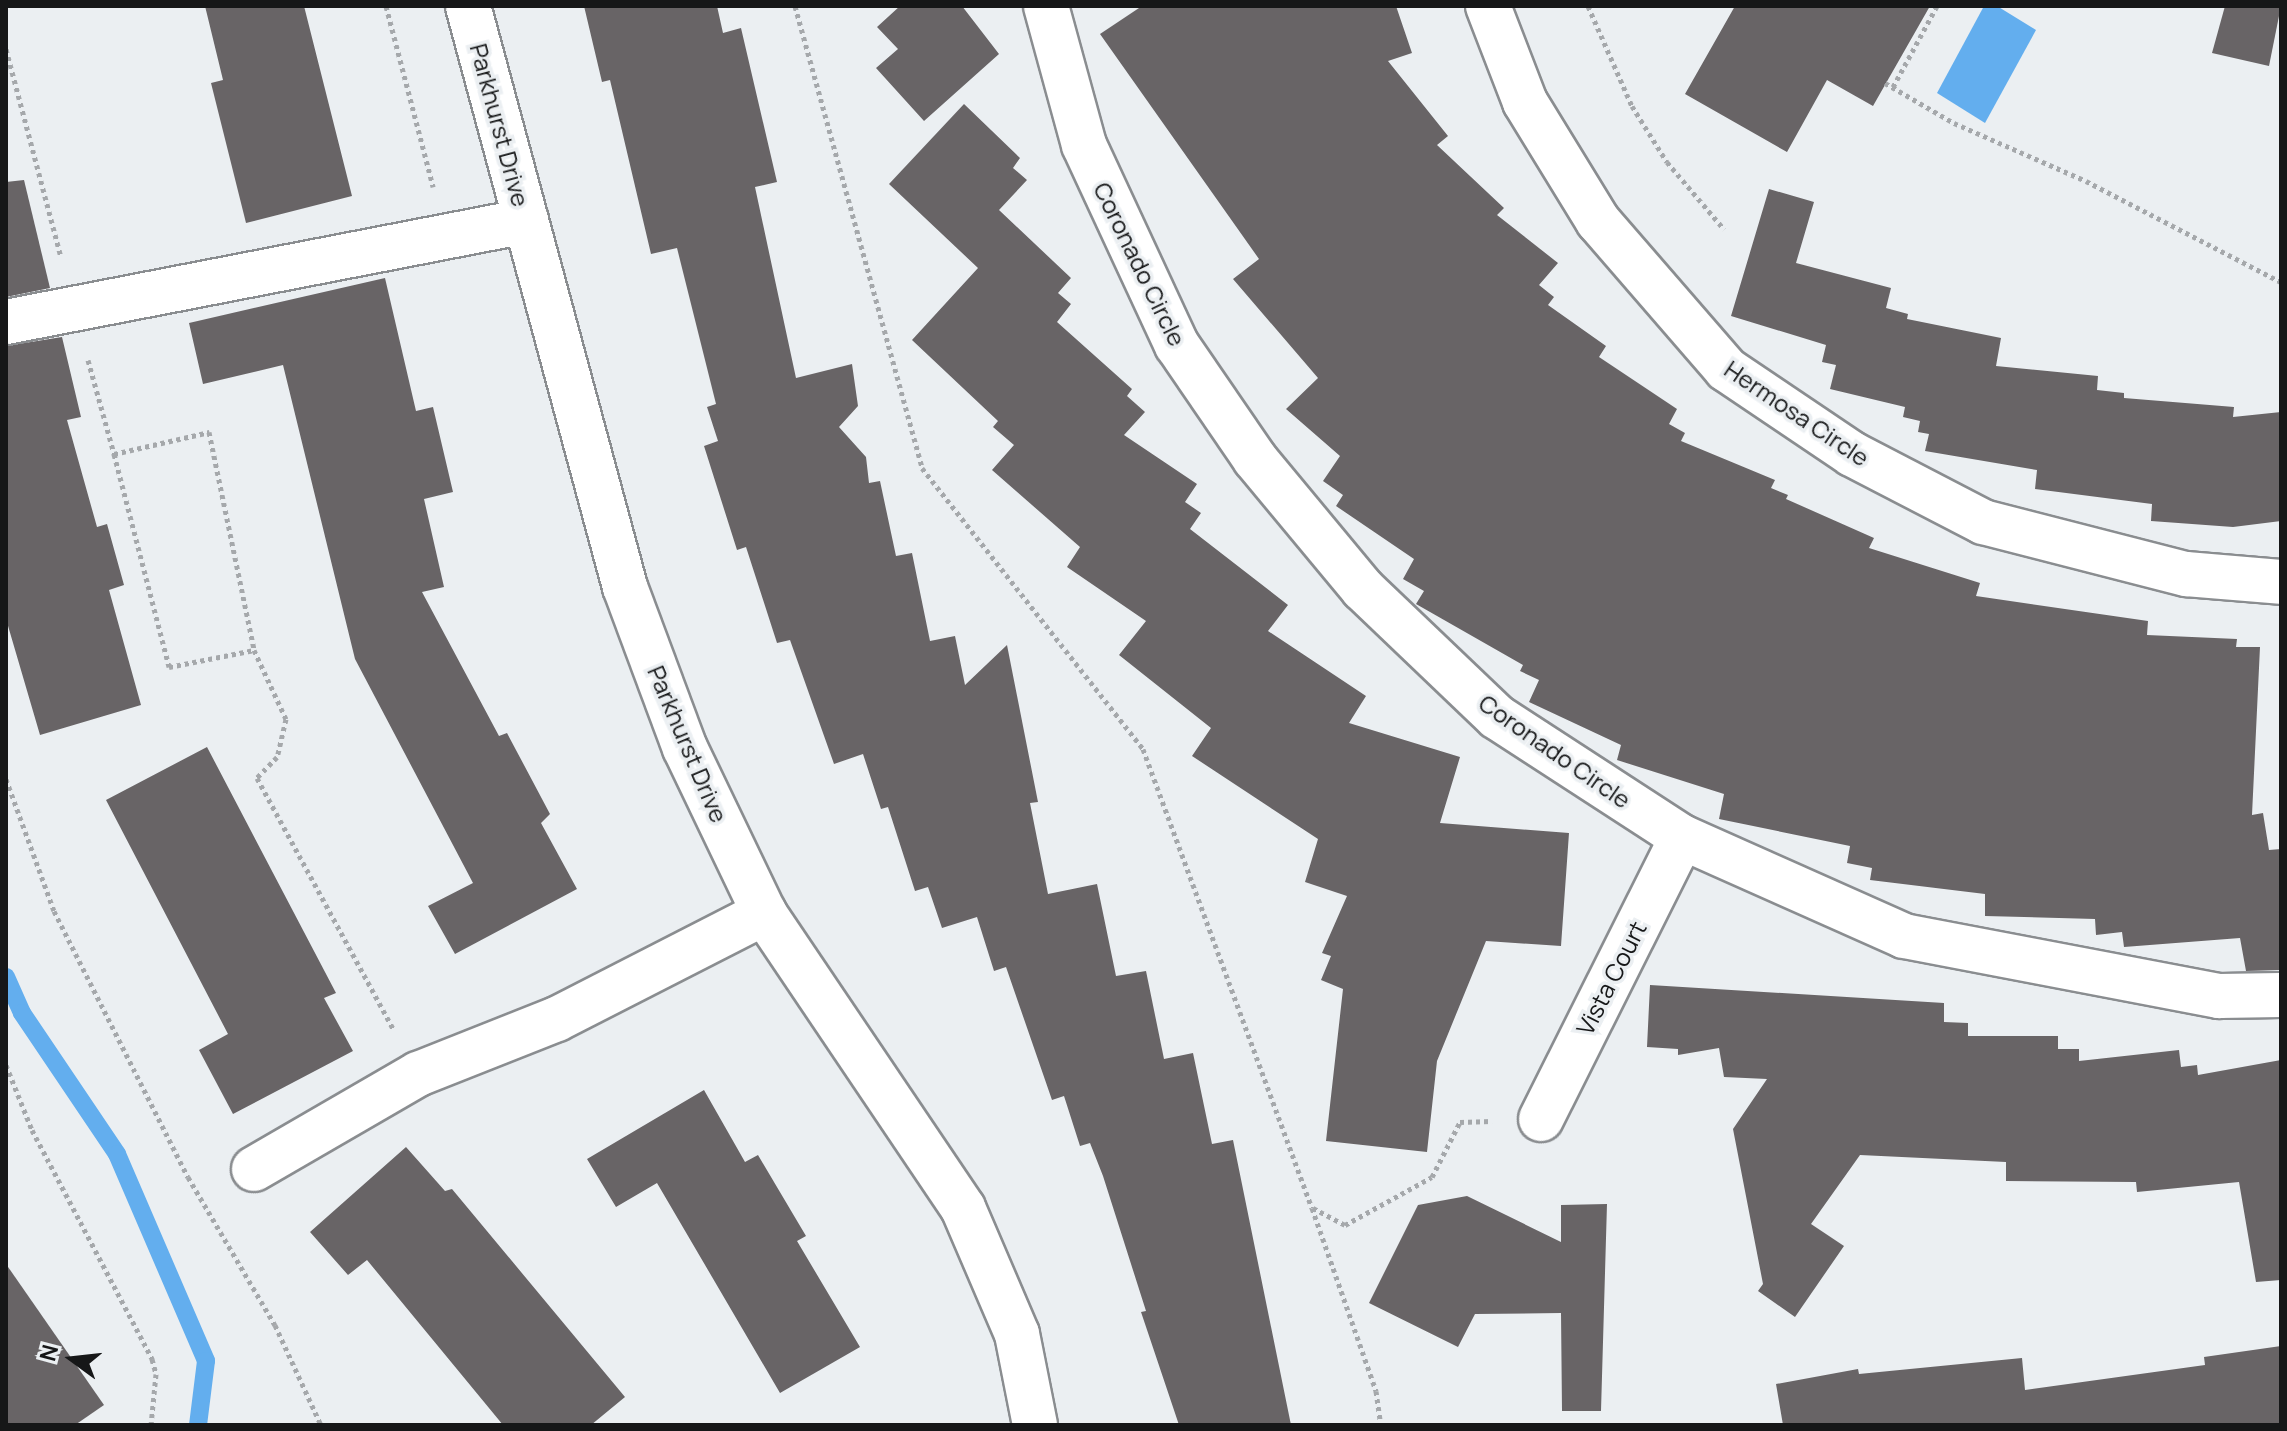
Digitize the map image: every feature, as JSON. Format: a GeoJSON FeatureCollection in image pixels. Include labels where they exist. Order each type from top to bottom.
{"type":"FeatureCollection","features":[{"type":"Feature","properties":{"kind":"street","name":"Parkhurst Drive"},"geometry":{"type":"LineString","coordinates":[[468,6],[625,587],[685,748],[764,913],[963,1208],[1017,1334],[1035,1425]]}},
{"type":"Feature","properties":{"kind":"street","name":"Coronado Circle"},"geometry":{"type":"LineString","coordinates":[[1046,6],[1084,145],[1177,345],[1255,459],[1363,589],[1497,717],[1682,837],[1904,936],[2219,996],[2281,995]]}},
{"type":"Feature","properties":{"kind":"street","name":"Hermosa Circle"},"geometry":{"type":"LineString","coordinates":[[1488,6],[1525,102],[1598,221],[1726,369],[1852,454],[1983,522],[2186,574],[2281,582]]}},
{"type":"Feature","properties":{"kind":"street"},"geometry":{"type":"LineString","coordinates":[[6,322],[526,221]]}},
{"type":"Feature","properties":{"kind":"street","name":"Vista Court"},"geometry":{"type":"LineString","coordinates":[[1541,1119],[1682,837]]}},
{"type":"Feature","properties":{"kind":"street"},"geometry":{"type":"LineString","coordinates":[[254,1169],[418,1074],[557,1019],[764,913]]}},
{"type":"Feature","properties":{"kind":"path"},"geometry":{"type":"LineString","coordinates":[[386,6],[447,236]]}},
{"type":"Feature","properties":{"kind":"path"},"geometry":{"type":"LineString","coordinates":[[795,6],[922,468],[1143,749],[1312,1208],[1376,1391],[1381,1425]]}},
{"type":"Feature","properties":{"kind":"path"},"geometry":{"type":"LineString","coordinates":[[1588,6],[1639,117],[1667,162],[1724,229]]}},
{"type":"Feature","properties":{"kind":"path"},"geometry":{"type":"LineString","coordinates":[[1893,87],[1937,6]]}},
{"type":"Feature","properties":{"kind":"path"},"geometry":{"type":"LineString","coordinates":[[6,49],[169,667],[254,650]]}},
{"type":"Feature","properties":{"kind":"path"},"geometry":{"type":"LineString","coordinates":[[1885,83],[1954,123],[2086,181],[2281,282]]}},
{"type":"Feature","properties":{"kind":"path"},"geometry":{"type":"LineString","coordinates":[[114,454],[209,432],[254,650],[286,719],[277,757],[257,778],[418,1074]]}},
{"type":"Feature","properties":{"kind":"path"},"geometry":{"type":"LineString","coordinates":[[6,779],[54,911],[188,1177],[275,1325],[321,1425]]}},
{"type":"Feature","properties":{"kind":"path"},"geometry":{"type":"LineString","coordinates":[[6,1065],[32,1130],[152,1359],[156,1374],[151,1425]]}},
{"type":"Feature","properties":{"kind":"path"},"geometry":{"type":"LineString","coordinates":[[1312,1208],[1345,1225],[1432,1177],[1460,1122],[1541,1119]]}},
{"type":"Feature","properties":{"kind":"water"},"geometry":{"type":"Polygon","coordinates":[[[1984,6],[1997,6],[2036,30],[1985,123],[1937,93],[1984,6]]]}},
{"type":"Feature","properties":{"kind":"building"},"geometry":{"type":"Polygon","coordinates":[[[205,6],[304,6],[352,196],[246,223],[211,83],[223,80],[205,6]]]}},
{"type":"Feature","properties":{"kind":"building"},"geometry":{"type":"Polygon","coordinates":[[[584,6],[717,6],[723,33],[741,28],[777,182],[755,187],[796,378],[852,364],[858,406],[839,427],[866,457],[869,483],[880,481],[896,556],[912,553],[930,641],[955,636],[965,685],[1007,645],[1038,802],[1030,803],[1048,894],[1097,884],[1116,976],[1146,971],[1164,1059],[1193,1053],[1212,1144],[1233,1140],[1291,1425],[1179,1425],[1141,1312],[1146,1311],[1103,1176],[1090,1143],[1080,1146],[1064,1096],[1052,1100],[1006,967],[994,971],[977,917],[942,928],[928,887],[915,891],[888,807],[881,809],[863,754],[834,764],[790,640],[777,643],[746,547],[737,550],[704,446],[718,441],[707,407],[716,404],[677,248],[651,254],[610,80],[602,82],[584,6]]]}},
{"type":"Feature","properties":{"kind":"building"},"geometry":{"type":"Polygon","coordinates":[[[900,6],[962,6],[999,54],[924,121],[876,68],[898,49],[877,27],[900,6]]]}},
{"type":"Feature","properties":{"kind":"building"},"geometry":{"type":"Polygon","coordinates":[[[1142,6],[1396,6],[1412,53],[1388,61],[1448,136],[1437,145],[1504,208],[1497,215],[1558,263],[1539,285],[1554,297],[1548,305],[1606,346],[1599,357],[1677,409],[1669,424],[1685,433],[1681,441],[1775,480],[1771,488],[1788,495],[1786,499],[1874,538],[1869,548],[1980,583],[1976,596],[2148,621],[2147,635],[2237,639],[2236,647],[2260,647],[2252,815],[2263,813],[2269,850],[2281,849],[2281,970],[2246,971],[2240,938],[2124,947],[2122,932],[2096,935],[2095,919],[1985,916],[1985,894],[1870,880],[1872,868],[1847,863],[1850,846],[1719,819],[1724,794],[1617,760],[1621,745],[1529,702],[1539,680],[1520,671],[1523,665],[1416,604],[1424,591],[1403,579],[1414,559],[1336,506],[1343,495],[1323,481],[1340,456],[1286,409],[1318,378],[1233,279],[1259,259],[1100,34],[1142,6]]]}},
{"type":"Feature","properties":{"kind":"building"},"geometry":{"type":"Polygon","coordinates":[[[1735,6],[1930,6],[1873,106],[1827,80],[1787,152],[1685,94],[1735,6]]]}},
{"type":"Feature","properties":{"kind":"building"},"geometry":{"type":"Polygon","coordinates":[[[2225,6],[2281,6],[2269,66],[2212,53],[2225,6]]]}},
{"type":"Feature","properties":{"kind":"building"},"geometry":{"type":"Polygon","coordinates":[[[964,104],[1020,158],[1013,168],[1027,180],[999,210],[1071,278],[1058,293],[1071,304],[1057,322],[1132,389],[1127,396],[1145,412],[1124,435],[1197,484],[1185,502],[1201,513],[1190,529],[1288,605],[1268,631],[1366,696],[1349,723],[1460,757],[1440,823],[1569,833],[1561,946],[1486,941],[1437,1061],[1427,1152],[1326,1141],[1343,989],[1321,980],[1331,956],[1322,953],[1347,896],[1305,882],[1318,839],[1192,756],[1211,728],[1119,655],[1146,621],[1067,567],[1080,547],[992,470],[1014,445],[993,427],[998,421],[912,340],[978,268],[889,184],[964,104]]]}},
{"type":"Feature","properties":{"kind":"building"},"geometry":{"type":"Polygon","coordinates":[[[24,180],[50,288],[6,297],[6,182],[24,180]]]}},
{"type":"Feature","properties":{"kind":"building"},"geometry":{"type":"Polygon","coordinates":[[[1769,189],[1814,202],[1796,263],[1891,288],[1886,308],[1908,314],[1907,319],[2001,338],[1996,366],[2098,376],[2097,390],[2124,393],[2124,398],[2234,407],[2233,417],[2281,412],[2281,521],[2233,527],[2151,521],[2152,504],[2035,489],[2037,470],[1925,451],[1929,434],[1918,432],[1920,421],[1903,417],[1905,407],[1830,389],[1836,365],[1822,362],[1826,345],[1731,316],[1769,189]]]}},
{"type":"Feature","properties":{"kind":"building"},"geometry":{"type":"Polygon","coordinates":[[[385,278],[416,411],[433,407],[453,492],[424,499],[444,587],[422,592],[499,736],[507,733],[550,814],[541,823],[577,889],[455,954],[428,906],[473,883],[355,659],[283,365],[203,384],[189,323],[385,278]]]}},
{"type":"Feature","properties":{"kind":"building"},"geometry":{"type":"Polygon","coordinates":[[[62,337],[81,417],[67,420],[97,527],[107,524],[124,585],[109,590],[141,705],[40,735],[6,619],[6,346],[62,337]]]}},
{"type":"Feature","properties":{"kind":"building"},"geometry":{"type":"Polygon","coordinates":[[[207,747],[336,993],[324,998],[353,1051],[233,1114],[199,1050],[228,1034],[106,800],[207,747]]]}},
{"type":"Feature","properties":{"kind":"building"},"geometry":{"type":"Polygon","coordinates":[[[1650,985],[1944,1003],[1944,1022],[1968,1023],[1968,1036],[2058,1036],[2058,1049],[2079,1049],[2079,1061],[2179,1050],[2181,1067],[2197,1065],[2198,1075],[2281,1060],[2281,1280],[2256,1282],[2239,1182],[2137,1192],[2136,1182],[2006,1181],[2006,1162],[1860,1155],[1811,1224],[1844,1246],[1795,1317],[1758,1291],[1763,1284],[1733,1129],[1767,1079],[1724,1077],[1719,1048],[1678,1055],[1678,1049],[1647,1047],[1650,985]]]}},
{"type":"Feature","properties":{"kind":"building"},"geometry":{"type":"Polygon","coordinates":[[[704,1090],[745,1162],[758,1155],[806,1236],[797,1241],[860,1347],[780,1393],[657,1183],[616,1207],[587,1159],[704,1090]]]}},
{"type":"Feature","properties":{"kind":"building"},"geometry":{"type":"Polygon","coordinates":[[[406,1147],[445,1191],[452,1189],[625,1397],[591,1425],[503,1425],[367,1260],[348,1275],[310,1232],[406,1147]]]}},
{"type":"Feature","properties":{"kind":"building"},"geometry":{"type":"Polygon","coordinates":[[[1467,1196],[1561,1242],[1561,1205],[1607,1204],[1601,1411],[1562,1411],[1561,1313],[1475,1314],[1458,1347],[1369,1303],[1418,1205],[1467,1196]]]}},
{"type":"Feature","properties":{"kind":"building"},"geometry":{"type":"Polygon","coordinates":[[[6,1264],[104,1405],[75,1425],[6,1425],[6,1264]]]}},
{"type":"Feature","properties":{"kind":"building"},"geometry":{"type":"Polygon","coordinates":[[[2281,1346],[2281,1425],[1783,1425],[1776,1384],[1858,1369],[1859,1374],[2022,1358],[2025,1390],[2205,1365],[2204,1357],[2281,1346]]]}},
{"type":"Feature","properties":{"kind":"waterway"},"geometry":{"type":"LineString","coordinates":[[6,977],[22,1013],[117,1154],[206,1361],[198,1425]]}}]}
